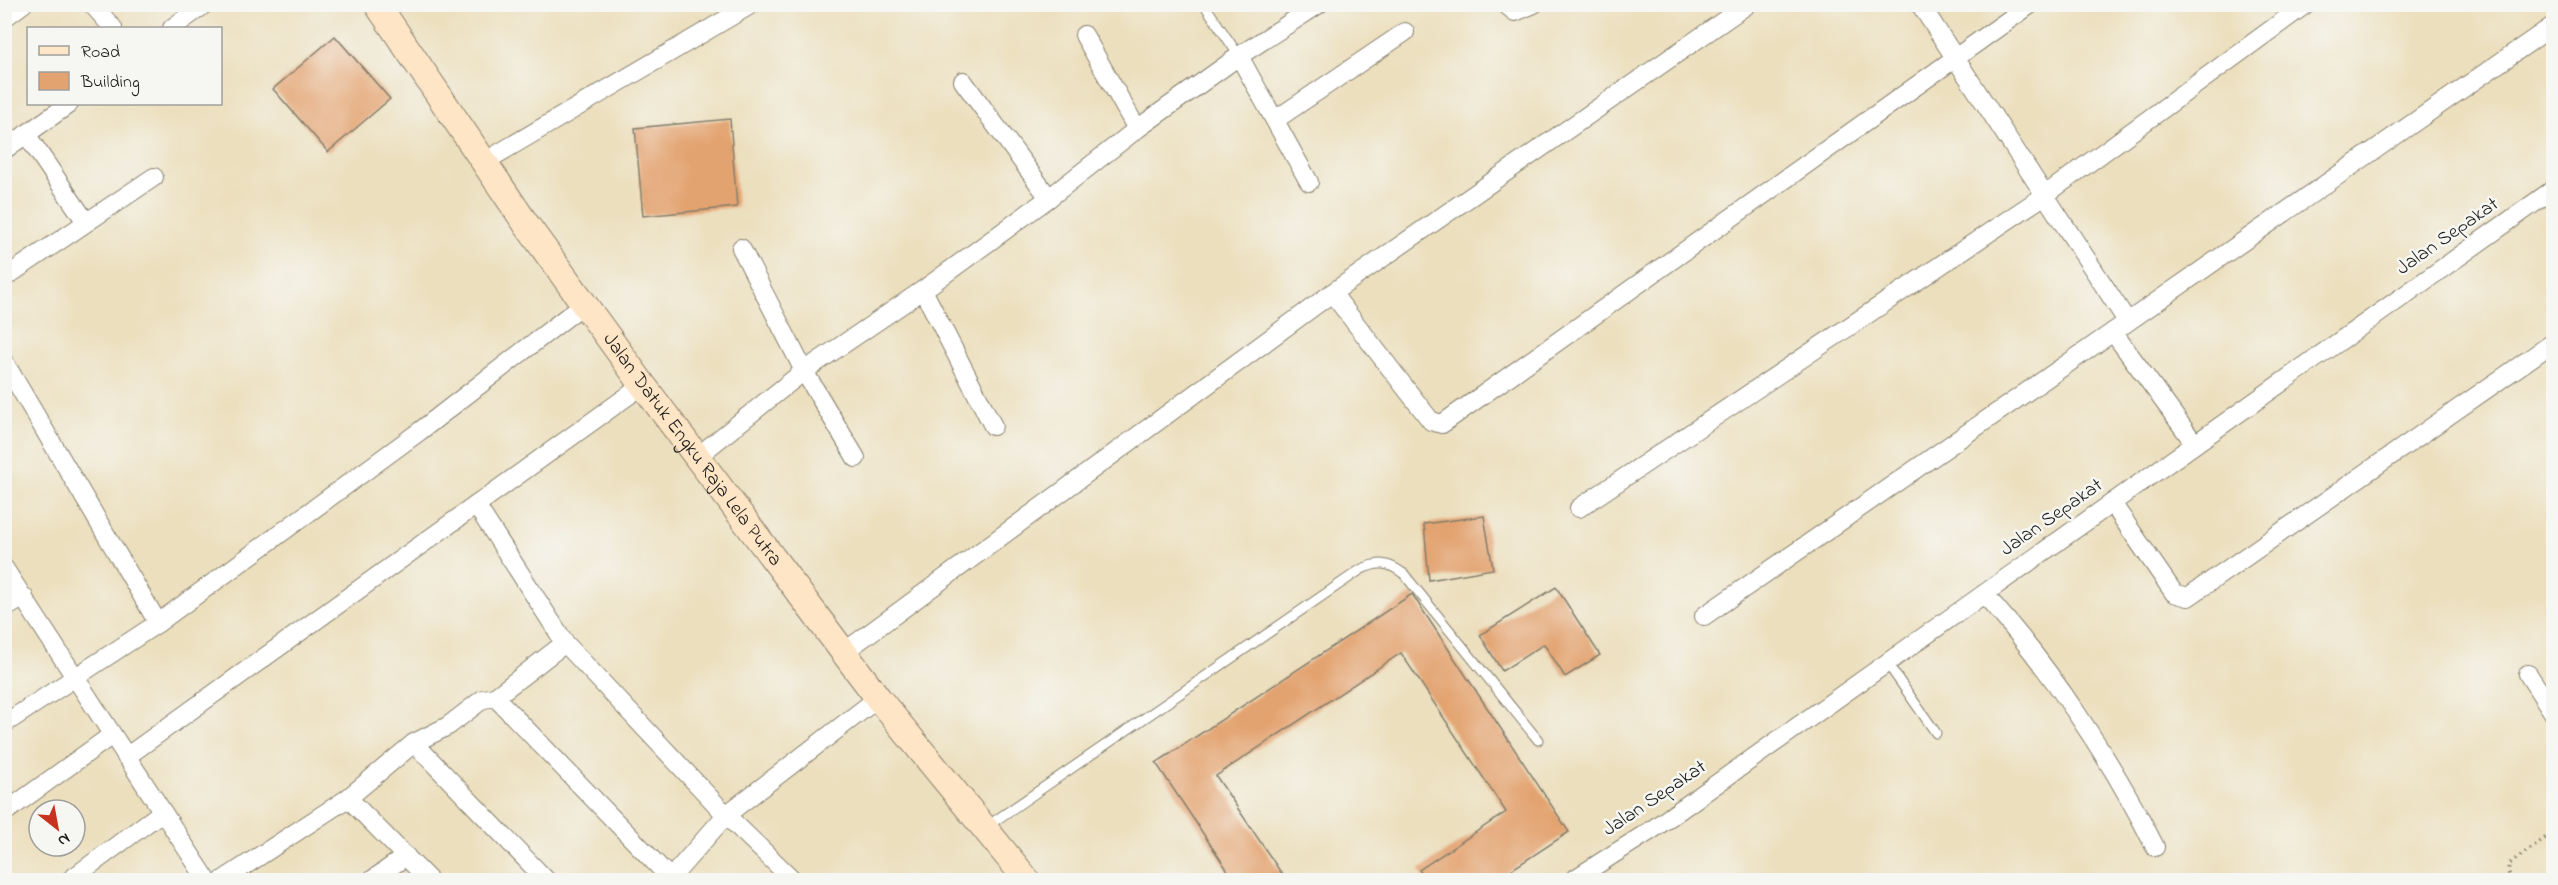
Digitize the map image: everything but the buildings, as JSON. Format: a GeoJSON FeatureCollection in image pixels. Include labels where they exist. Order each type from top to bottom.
{"type":"FeatureCollection","features":[{"type":"Feature","properties":{"kind":"street"},"geometry":{"type":"LineString","coordinates":[[4,18],[23,4]]}},
{"type":"Feature","properties":{"kind":"street"},"geometry":{"type":"LineString","coordinates":[[92,4],[112,27]]}},
{"type":"Feature","properties":{"kind":"street"},"geometry":{"type":"LineString","coordinates":[[173,27],[205,4]]}},
{"type":"Feature","properties":{"kind":"street","name":"Jalan Datuk Engku Raja Lela Putra"},"geometry":{"type":"LineString","coordinates":[[377,4],[484,162],[643,386],[698,456],[878,698],[1027,880]]}},
{"type":"Feature","properties":{"kind":"street"},"geometry":{"type":"LineString","coordinates":[[484,162],[752,4]]}},
{"type":"Feature","properties":{"kind":"street"},"geometry":{"type":"LineString","coordinates":[[698,456],[804,371],[923,290],[1049,198],[1137,129],[1239,56],[1319,4]]}},
{"type":"Feature","properties":{"kind":"street"},"geometry":{"type":"LineString","coordinates":[[1505,4],[1515,12],[1534,4]]}},
{"type":"Feature","properties":{"kind":"street"},"geometry":{"type":"LineString","coordinates":[[844,652],[1332,293],[1748,4]]}},
{"type":"Feature","properties":{"kind":"street"},"geometry":{"type":"LineString","coordinates":[[1920,4],[2045,195],[2120,326],[2195,444]]}},
{"type":"Feature","properties":{"kind":"street"},"geometry":{"type":"LineString","coordinates":[[1332,293],[1431,421],[1442,424],[2031,4]]}},
{"type":"Feature","properties":{"kind":"street"},"geometry":{"type":"LineString","coordinates":[[1579,508],[2045,195],[2306,4]]}},
{"type":"Feature","properties":{"kind":"street"},"geometry":{"type":"LineString","coordinates":[[1704,616],[2553,25]]}},
{"type":"Feature","properties":{"kind":"street"},"geometry":{"type":"LineString","coordinates":[[1275,120],[1406,32]]}},
{"type":"Feature","properties":{"kind":"street"},"geometry":{"type":"LineString","coordinates":[[1084,35],[1137,129]]}},
{"type":"Feature","properties":{"kind":"street"},"geometry":{"type":"LineString","coordinates":[[1239,56],[1309,182]]}},
{"type":"Feature","properties":{"kind":"street"},"geometry":{"type":"LineString","coordinates":[[963,81],[1049,198]]}},
{"type":"Feature","properties":{"kind":"street"},"geometry":{"type":"LineString","coordinates":[[4,150],[68,105]]}},
{"type":"Feature","properties":{"kind":"street"},"geometry":{"type":"LineString","coordinates":[[26,134],[86,222]]}},
{"type":"Feature","properties":{"kind":"street"},"geometry":{"type":"LineString","coordinates":[[4,278],[154,177]]}},
{"type":"Feature","properties":{"kind":"street","name":"Jalan Sepakat"},"geometry":{"type":"LineString","coordinates":[[1574,880],[1653,829],[2553,189]]}},
{"type":"Feature","properties":{"kind":"street"},"geometry":{"type":"LineString","coordinates":[[741,248],[804,371],[856,458]]}},
{"type":"Feature","properties":{"kind":"street"},"geometry":{"type":"LineString","coordinates":[[923,290],[993,426]]}},
{"type":"Feature","properties":{"kind":"street"},"geometry":{"type":"LineString","coordinates":[[4,724],[158,623],[420,430],[585,303]]}},
{"type":"Feature","properties":{"kind":"street"},"geometry":{"type":"LineString","coordinates":[[2112,503],[2174,593],[2188,597],[2553,342]]}},
{"type":"Feature","properties":{"kind":"street"},"geometry":{"type":"LineString","coordinates":[[5,363],[158,623]]}},
{"type":"Feature","properties":{"kind":"street"},"geometry":{"type":"LineString","coordinates":[[126,757],[643,386]]}},
{"type":"Feature","properties":{"kind":"street"},"geometry":{"type":"LineString","coordinates":[[476,505],[565,643],[726,815],[793,880]]}},
{"type":"Feature","properties":{"kind":"street"},"geometry":{"type":"LineString","coordinates":[[4,568],[76,675],[126,757],[207,880]]}},
{"type":"Feature","properties":{"kind":"street"},"geometry":{"type":"LineString","coordinates":[[1984,594],[2030,647],[2119,782],[2155,847]]}},
{"type":"Feature","properties":{"kind":"street"},"geometry":{"type":"LineString","coordinates":[[4,609],[24,597]]}},
{"type":"Feature","properties":{"kind":"street"},"geometry":{"type":"LineString","coordinates":[[223,880],[348,798],[414,743],[448,726],[483,699],[495,697],[565,643]]}},
{"type":"Feature","properties":{"kind":"street"},"geometry":{"type":"LineString","coordinates":[[2528,674],[2553,714]]}},
{"type":"Feature","properties":{"kind":"street"},"geometry":{"type":"LineString","coordinates":[[495,697],[670,880],[726,815],[878,698]]}},
{"type":"Feature","properties":{"kind":"street"},"geometry":{"type":"LineString","coordinates":[[4,813],[112,735]]}},
{"type":"Feature","properties":{"kind":"street"},"geometry":{"type":"LineString","coordinates":[[414,743],[546,880]]}},
{"type":"Feature","properties":{"kind":"street"},"geometry":{"type":"LineString","coordinates":[[348,798],[429,880]]}},
{"type":"Feature","properties":{"kind":"street"},"geometry":{"type":"LineString","coordinates":[[70,880],[162,812]]}},
{"type":"Feature","properties":{"kind":"street"},"geometry":{"type":"LineString","coordinates":[[372,880],[406,856]]}},
{"type":"Feature","properties":{"kind":"lane"},"geometry":{"type":"LineString","coordinates":[[1204,4],[1239,56]]}},
{"type":"Feature","properties":{"kind":"lane"},"geometry":{"type":"LineString","coordinates":[[984,829],[1360,570],[1374,563],[1390,564],[1404,574],[1538,740]]}},
{"type":"Feature","properties":{"kind":"lane"},"geometry":{"type":"LineString","coordinates":[[1887,663],[1935,733]]}},
{"type":"Feature","properties":{"kind":"path"},"geometry":{"type":"LineString","coordinates":[[2511,880],[2508,871],[2509,864],[2553,832]]}}]}
